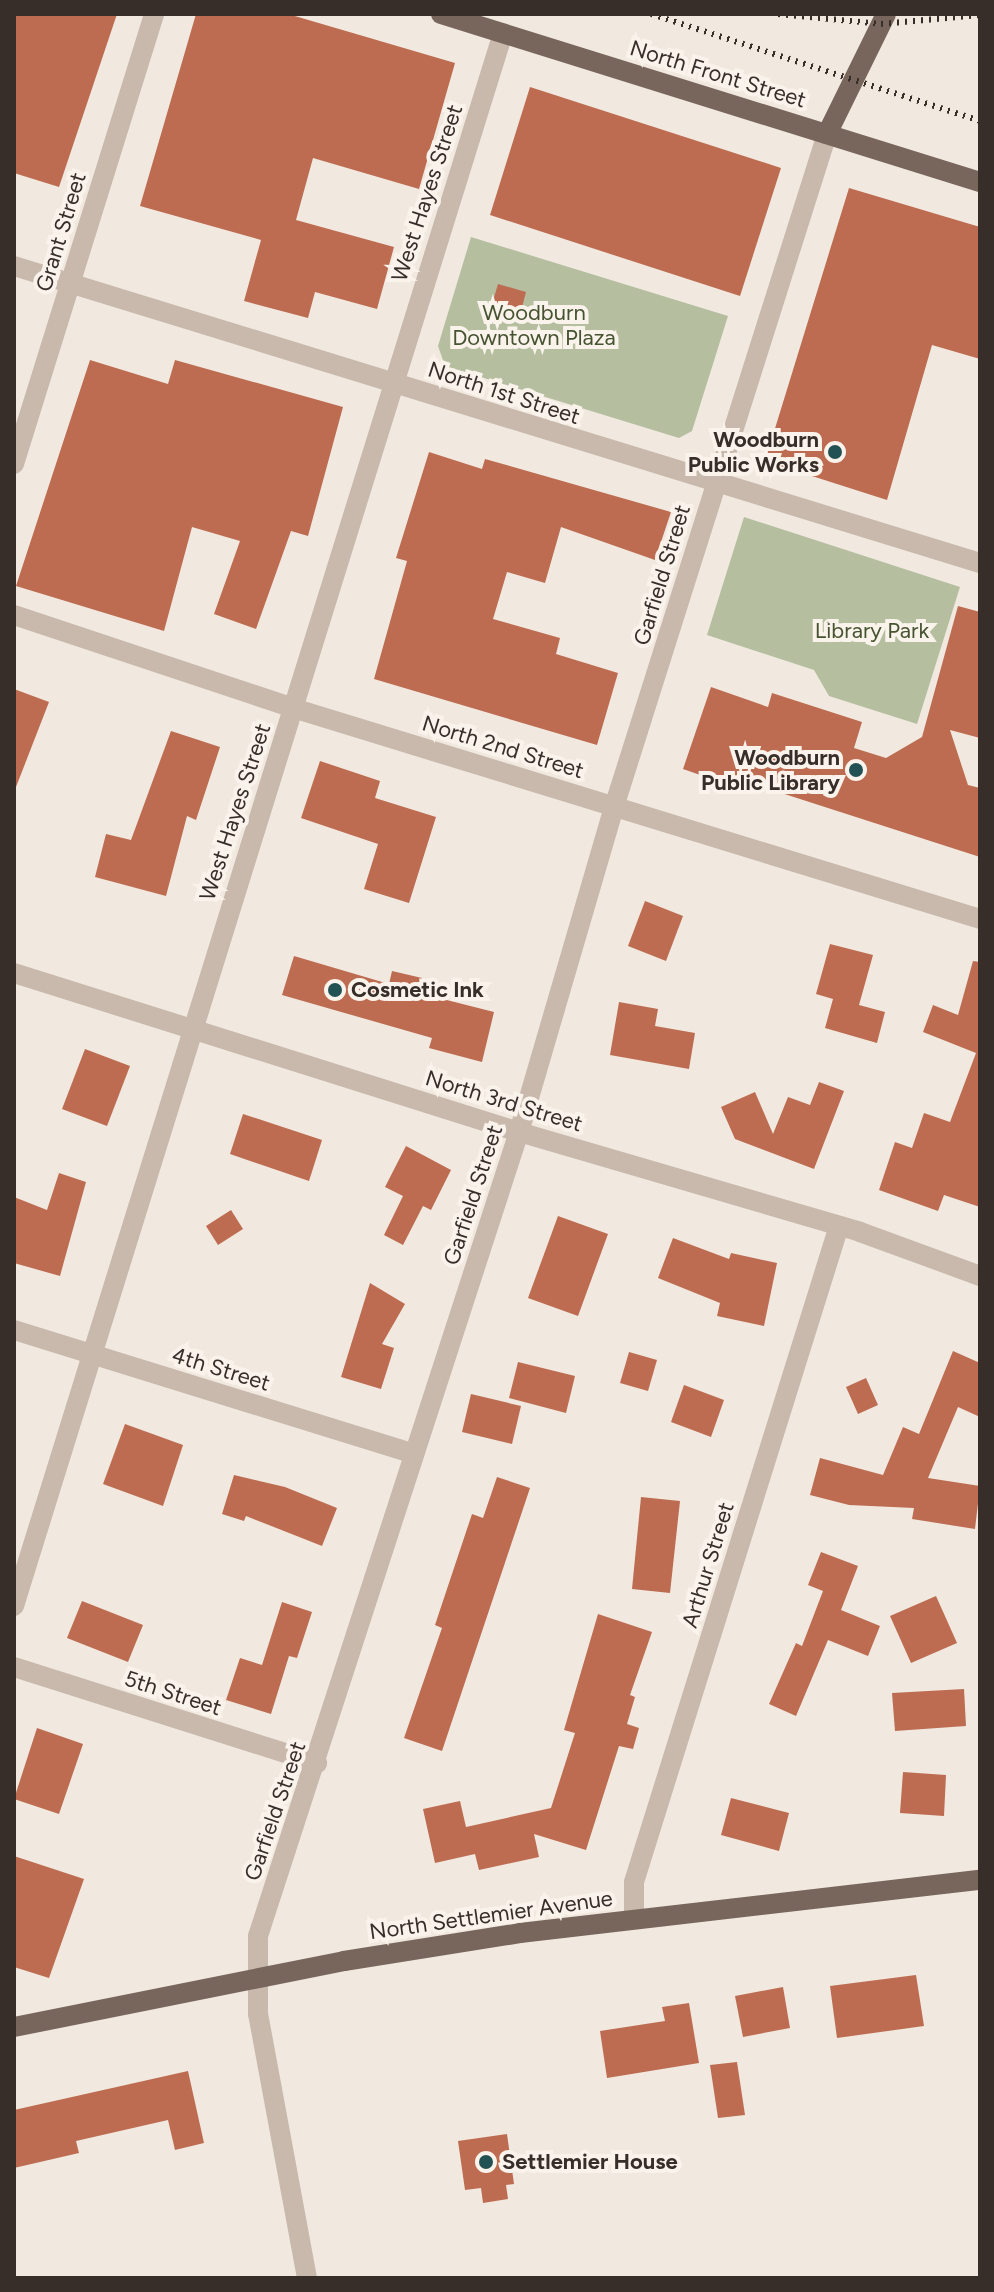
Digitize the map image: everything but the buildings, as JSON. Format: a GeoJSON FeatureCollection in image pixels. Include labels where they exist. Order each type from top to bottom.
{"type":"FeatureCollection","features":[{"type":"Feature","properties":{"kind":"main road","name":"North Front Street"},"geometry":{"type":"LineString","coordinates":[[441,14],[980,182]]}},
{"type":"Feature","properties":{"kind":"main road"},"geometry":{"type":"LineString","coordinates":[[827,134],[886,14]]}},
{"type":"Feature","properties":{"kind":"main road","name":"North Settlemier Avenue"},"geometry":{"type":"LineString","coordinates":[[14,2027],[443,1944],[980,1880]]}},
{"type":"Feature","properties":{"kind":"street","name":"Grant Street"},"geometry":{"type":"LineString","coordinates":[[14,464],[154,14]]}},
{"type":"Feature","properties":{"kind":"street","name":"West Hayes Street"},"geometry":{"type":"LineString","coordinates":[[14,1606],[391,382],[503,33]]}},
{"type":"Feature","properties":{"kind":"street","name":"Garfield Street"},"geometry":{"type":"LineString","coordinates":[[307,2278],[255,1981],[258,1936],[317,1763],[519,1132],[614,807],[827,134]]}},
{"type":"Feature","properties":{"kind":"street","name":"North 1st Street"},"geometry":{"type":"LineString","coordinates":[[14,266],[980,563]]}},
{"type":"Feature","properties":{"kind":"street","name":"North 2nd Street"},"geometry":{"type":"LineString","coordinates":[[14,615],[293,708],[980,919]]}},
{"type":"Feature","properties":{"kind":"street","name":"North 3rd Street"},"geometry":{"type":"LineString","coordinates":[[14,973],[519,1132],[839,1226],[980,1276]]}},
{"type":"Feature","properties":{"kind":"street","name":"Arthur Street"},"geometry":{"type":"LineString","coordinates":[[634,1919],[634,1882],[839,1226]]}},
{"type":"Feature","properties":{"kind":"street","name":"4th Street"},"geometry":{"type":"LineString","coordinates":[[14,1330],[414,1454]]}},
{"type":"Feature","properties":{"kind":"street","name":"5th Street"},"geometry":{"type":"LineString","coordinates":[[14,1667],[317,1763]]}},
{"type":"Feature","properties":{"kind":"green space","name":"Woodburn Downtown Plaza"},"geometry":{"type":"Polygon","coordinates":[[[471,237],[728,316],[692,431],[679,438],[445,366],[438,346],[471,237]]]}},
{"type":"Feature","properties":{"kind":"green space","name":"Library Park"},"geometry":{"type":"Polygon","coordinates":[[[744,517],[960,587],[917,724],[829,696],[814,670],[707,635],[744,517]]]}},
{"type":"Feature","properties":{"kind":"railway"},"geometry":{"type":"LineString","coordinates":[[651,14],[980,121]]}},
{"type":"Feature","properties":{"kind":"railway"},"geometry":{"type":"LineString","coordinates":[[778,14],[881,24],[980,15]]}},
{"type":"Feature","properties":{"kind":"place","name":"Woodburn Public Works"},"geometry":{"type":"Point","coordinates":[835,452]}},
{"type":"Feature","properties":{"kind":"place","name":"Woodburn Public Library"},"geometry":{"type":"Point","coordinates":[856,770]}},
{"type":"Feature","properties":{"kind":"place","name":"Cosmetic Ink"},"geometry":{"type":"Point","coordinates":[335,990]}},
{"type":"Feature","properties":{"kind":"place","name":"Settlemier House"},"geometry":{"type":"Point","coordinates":[486,2162]}}]}
